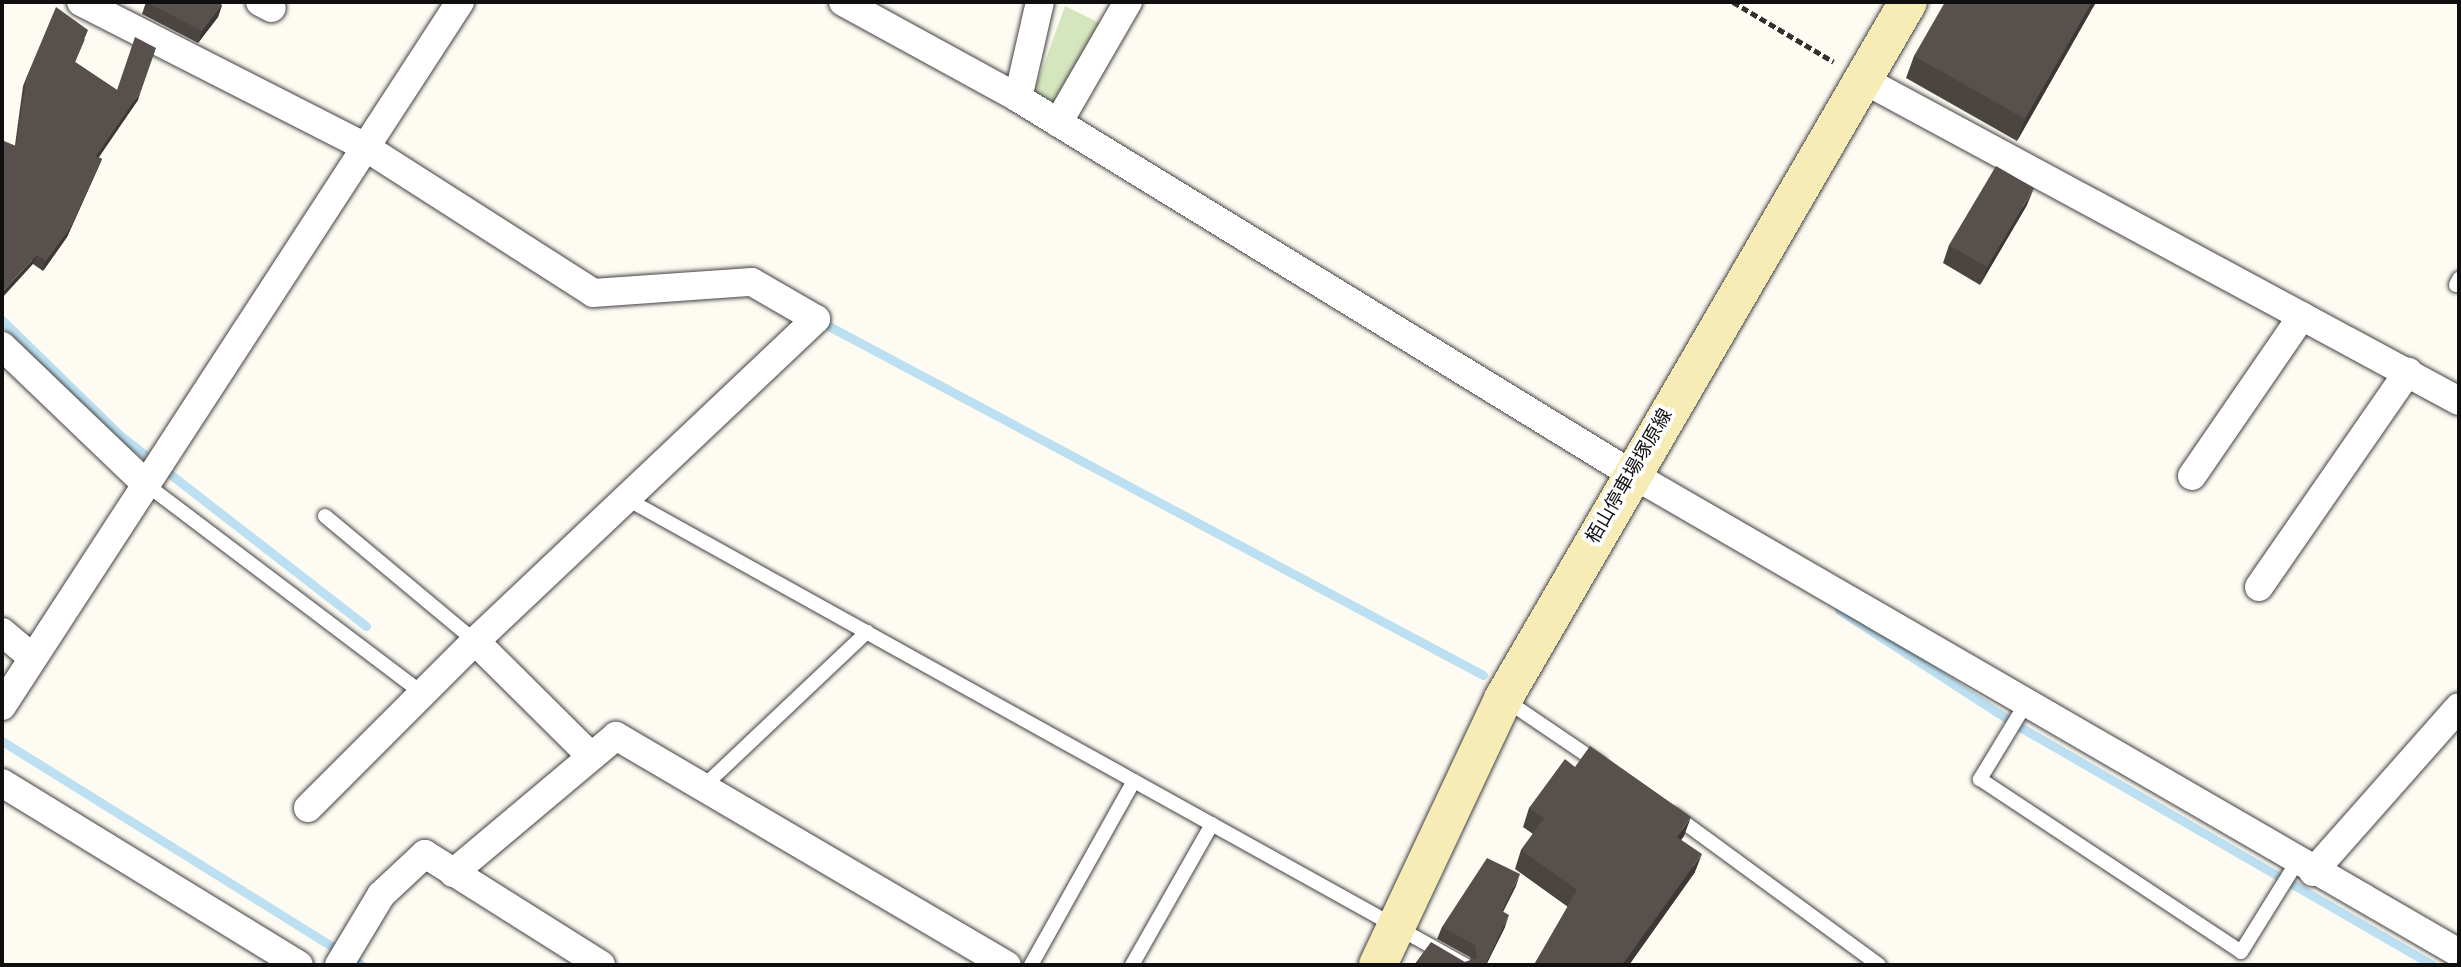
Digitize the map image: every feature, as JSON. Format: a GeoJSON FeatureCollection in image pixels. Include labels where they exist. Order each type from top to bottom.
{"type":"FeatureCollection","features":[{"type":"Feature","properties":{"kind":"main road","name":"栢山停車場塚原線"},"geometry":{"type":"LineString","coordinates":[[1378,965],[1503,699],[1630,473],[1908,2]]}},
{"type":"Feature","properties":{"kind":"street"},"geometry":{"type":"LineString","coordinates":[[81,2],[362,145],[593,293],[752,282],[816,319],[421,692],[307,808]]}},
{"type":"Feature","properties":{"kind":"street"},"geometry":{"type":"LineString","coordinates":[[2,706],[147,485],[362,145],[460,2]]}},
{"type":"Feature","properties":{"kind":"street"},"geometry":{"type":"LineString","coordinates":[[844,2],[1018,98],[1630,473],[2025,705],[2459,953]]}},
{"type":"Feature","properties":{"kind":"street"},"geometry":{"type":"LineString","coordinates":[[1018,98],[1040,2]]}},
{"type":"Feature","properties":{"kind":"street"},"geometry":{"type":"LineString","coordinates":[[1058,123],[1128,2]]}},
{"type":"Feature","properties":{"kind":"street"},"geometry":{"type":"LineString","coordinates":[[1862,79],[2459,401]]}},
{"type":"Feature","properties":{"kind":"street"},"geometry":{"type":"LineString","coordinates":[[2192,476],[2302,316]]}},
{"type":"Feature","properties":{"kind":"street"},"geometry":{"type":"LineString","coordinates":[[2,346],[147,485]]}},
{"type":"Feature","properties":{"kind":"street"},"geometry":{"type":"LineString","coordinates":[[2259,587],[2408,372]]}},
{"type":"Feature","properties":{"kind":"street"},"geometry":{"type":"LineString","coordinates":[[2,632],[33,658]]}},
{"type":"Feature","properties":{"kind":"street"},"geometry":{"type":"LineString","coordinates":[[475,641],[592,756]]}},
{"type":"Feature","properties":{"kind":"street"},"geometry":{"type":"LineString","coordinates":[[2305,867],[2459,707]]}},
{"type":"Feature","properties":{"kind":"street"},"geometry":{"type":"LineString","coordinates":[[453,873],[616,736],[1007,965]]}},
{"type":"Feature","properties":{"kind":"street"},"geometry":{"type":"LineString","coordinates":[[2,783],[299,965]]}},
{"type":"Feature","properties":{"kind":"street"},"geometry":{"type":"LineString","coordinates":[[339,965],[381,895],[425,854],[601,965]]}},
{"type":"Feature","properties":{"kind":"lane"},"geometry":{"type":"LineString","coordinates":[[147,485],[421,692]]}},
{"type":"Feature","properties":{"kind":"lane"},"geometry":{"type":"LineString","coordinates":[[627,499],[1465,965]]}},
{"type":"Feature","properties":{"kind":"lane"},"geometry":{"type":"LineString","coordinates":[[325,516],[475,641]]}},
{"type":"Feature","properties":{"kind":"lane"},"geometry":{"type":"LineString","coordinates":[[703,787],[867,632]]}},
{"type":"Feature","properties":{"kind":"lane"},"geometry":{"type":"LineString","coordinates":[[1503,699],[1615,775]]}},
{"type":"Feature","properties":{"kind":"lane"},"geometry":{"type":"LineString","coordinates":[[2025,705],[1980,779],[2241,953],[2305,867]]}},
{"type":"Feature","properties":{"kind":"lane"},"geometry":{"type":"LineString","coordinates":[[1031,965],[1134,780]]}},
{"type":"Feature","properties":{"kind":"lane"},"geometry":{"type":"LineString","coordinates":[[1660,805],[1782,888],[1879,965]]}},
{"type":"Feature","properties":{"kind":"lane"},"geometry":{"type":"LineString","coordinates":[[1132,965],[1212,824]]}},
{"type":"Feature","properties":{"kind":"path"},"geometry":{"type":"LineString","coordinates":[[1733,2],[1862,79]]}},
{"type":"Feature","properties":{"kind":"green space"},"geometry":{"type":"Polygon","coordinates":[[[1065,6],[1104,25],[1057,105],[1034,92],[1065,6]]]}},
{"type":"Feature","properties":{"kind":"building"},"geometry":{"type":"Polygon","coordinates":[[[146,2],[218,2],[222,5],[202,31],[146,2]]]}},
{"type":"Feature","properties":{"kind":"building"},"geometry":{"type":"Polygon","coordinates":[[[1945,2],[2092,2],[2025,119],[1914,56],[1945,2]]]}},
{"type":"Feature","properties":{"kind":"building"},"geometry":{"type":"Polygon","coordinates":[[[56,7],[88,30],[75,62],[117,90],[135,37],[156,48],[141,91],[96,156],[102,159],[71,227],[46,261],[37,255],[2,292],[2,147],[4,141],[16,146],[27,76],[56,7]]]}},
{"type":"Feature","properties":{"kind":"building"},"geometry":{"type":"Polygon","coordinates":[[[1996,166],[2034,188],[1987,267],[1949,245],[1996,166]]]}},
{"type":"Feature","properties":{"kind":"building"},"geometry":{"type":"Polygon","coordinates":[[[1590,746],[1691,817],[1677,837],[1702,854],[1622,965],[1538,965],[1535,963],[1577,890],[1521,850],[1544,818],[1529,808],[1565,759],[1575,767],[1590,746]]]}},
{"type":"Feature","properties":{"kind":"building"},"geometry":{"type":"Polygon","coordinates":[[[1487,858],[1520,874],[1502,911],[1509,915],[1485,965],[1414,965],[1431,942],[1465,962],[1477,958],[1475,945],[1442,927],[1487,858]]]}},
{"type":"Feature","properties":{"kind":"waterway"},"geometry":{"type":"LineString","coordinates":[[2,320],[121,436],[366,626]]}},
{"type":"Feature","properties":{"kind":"waterway"},"geometry":{"type":"LineString","coordinates":[[819,327],[823,323],[1483,675]]}},
{"type":"Feature","properties":{"kind":"waterway"},"geometry":{"type":"LineString","coordinates":[[1839,610],[2015,724],[2432,965]]}},
{"type":"Feature","properties":{"kind":"waterway"},"geometry":{"type":"LineString","coordinates":[[2,741],[362,965]]}}]}
